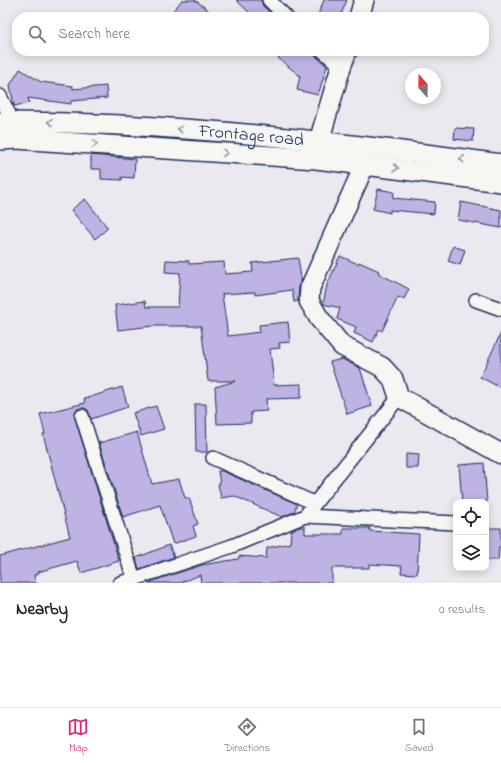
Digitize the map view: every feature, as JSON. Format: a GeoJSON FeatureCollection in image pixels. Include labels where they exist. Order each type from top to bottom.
{"type":"FeatureCollection","features":[{"type":"Feature","properties":{"kind":"main road"},"geometry":{"type":"LineString","coordinates":[[360,12],[364,0]]}},
{"type":"Feature","properties":{"kind":"main road"},"geometry":{"type":"LineString","coordinates":[[344,59],[317,150],[365,164],[501,182]]}},
{"type":"Feature","properties":{"kind":"main road","name":"Frontage road"},"geometry":{"type":"LineString","coordinates":[[7,131],[55,122],[178,128],[317,150],[501,164]]}},
{"type":"Feature","properties":{"kind":"main road"},"geometry":{"type":"LineString","coordinates":[[365,164],[310,288],[309,301],[318,318],[342,346],[382,368],[393,379],[399,397],[501,454]]}},
{"type":"Feature","properties":{"kind":"street"},"geometry":{"type":"LineString","coordinates":[[269,0],[281,12]]}},
{"type":"Feature","properties":{"kind":"street"},"geometry":{"type":"LineString","coordinates":[[0,96],[7,131]]}},
{"type":"Feature","properties":{"kind":"street"},"geometry":{"type":"LineString","coordinates":[[476,300],[501,309]]}},
{"type":"Feature","properties":{"kind":"street"},"geometry":{"type":"LineString","coordinates":[[305,516],[399,397]]}},
{"type":"Feature","properties":{"kind":"street"},"geometry":{"type":"LineString","coordinates":[[82,416],[133,581]]}},
{"type":"Feature","properties":{"kind":"street"},"geometry":{"type":"LineString","coordinates":[[213,458],[314,503]]}},
{"type":"Feature","properties":{"kind":"street"},"geometry":{"type":"LineString","coordinates":[[120,583],[133,581],[232,546],[305,516],[453,523]]}},
{"type":"Feature","properties":{"kind":"building"},"geometry":{"type":"Polygon","coordinates":[[[182,0],[195,0],[211,12],[172,12],[182,0]]]}},
{"type":"Feature","properties":{"kind":"building"},"geometry":{"type":"Polygon","coordinates":[[[236,0],[261,0],[263,6],[270,12],[249,12],[236,0]]]}},
{"type":"Feature","properties":{"kind":"building"},"geometry":{"type":"Polygon","coordinates":[[[324,0],[347,0],[342,12],[319,12],[324,0]]]}},
{"type":"Feature","properties":{"kind":"building"},"geometry":{"type":"Polygon","coordinates":[[[280,56],[316,56],[327,66],[318,95],[297,90],[300,76],[278,58],[280,56]]]}},
{"type":"Feature","properties":{"kind":"building"},"geometry":{"type":"Polygon","coordinates":[[[20,69],[41,82],[73,86],[73,89],[106,86],[107,98],[71,101],[71,104],[28,98],[29,103],[14,106],[10,85],[20,69]]]}},
{"type":"Feature","properties":{"kind":"building"},"geometry":{"type":"Polygon","coordinates":[[[455,128],[474,129],[473,141],[454,139],[455,128]]]}},
{"type":"Feature","properties":{"kind":"building"},"geometry":{"type":"Polygon","coordinates":[[[91,155],[135,159],[134,178],[122,177],[122,180],[101,179],[101,169],[91,169],[91,155]]]}},
{"type":"Feature","properties":{"kind":"building"},"geometry":{"type":"Polygon","coordinates":[[[378,189],[394,192],[393,198],[435,202],[434,214],[390,210],[390,213],[373,209],[378,189]]]}},
{"type":"Feature","properties":{"kind":"building"},"geometry":{"type":"Polygon","coordinates":[[[85,199],[108,228],[95,239],[71,210],[85,199]]]}},
{"type":"Feature","properties":{"kind":"building"},"geometry":{"type":"Polygon","coordinates":[[[461,202],[501,210],[501,228],[458,220],[461,202]]]}},
{"type":"Feature","properties":{"kind":"building"},"geometry":{"type":"Polygon","coordinates":[[[453,246],[465,250],[460,265],[448,261],[453,246]]]}},
{"type":"Feature","properties":{"kind":"building"},"geometry":{"type":"Polygon","coordinates":[[[340,256],[358,264],[359,262],[379,271],[378,273],[409,289],[404,299],[398,297],[382,331],[379,329],[373,342],[354,333],[356,327],[337,319],[340,308],[323,304],[327,285],[340,256]]]}},
{"type":"Feature","properties":{"kind":"building"},"geometry":{"type":"Polygon","coordinates":[[[298,258],[302,278],[299,287],[298,301],[294,302],[292,290],[255,295],[255,292],[222,294],[228,336],[260,332],[259,325],[288,322],[290,342],[279,343],[280,348],[270,349],[274,385],[301,384],[301,398],[266,399],[267,411],[251,412],[251,423],[217,424],[215,387],[236,381],[208,381],[201,326],[153,326],[118,330],[115,305],[145,301],[146,307],[178,307],[180,273],[165,272],[166,260],[189,261],[189,264],[224,262],[225,274],[253,272],[252,263],[298,258]]]}},
{"type":"Feature","properties":{"kind":"building"},"geometry":{"type":"Polygon","coordinates":[[[501,333],[501,388],[480,377],[501,333]]]}},
{"type":"Feature","properties":{"kind":"building"},"geometry":{"type":"Polygon","coordinates":[[[342,359],[360,368],[372,406],[347,414],[330,362],[342,359]]]}},
{"type":"Feature","properties":{"kind":"building"},"geometry":{"type":"Polygon","coordinates":[[[122,387],[128,407],[91,419],[88,410],[84,408],[76,410],[74,415],[119,561],[81,573],[77,561],[38,572],[38,574],[34,575],[36,583],[0,583],[0,556],[70,537],[43,434],[45,434],[40,414],[85,403],[84,399],[122,387]]]}},
{"type":"Feature","properties":{"kind":"building"},"geometry":{"type":"Polygon","coordinates":[[[195,404],[206,404],[207,452],[196,452],[195,404]]]}},
{"type":"Feature","properties":{"kind":"building"},"geometry":{"type":"Polygon","coordinates":[[[156,406],[164,429],[141,436],[133,413],[156,406]]]}},
{"type":"Feature","properties":{"kind":"building"},"geometry":{"type":"Polygon","coordinates":[[[137,432],[152,484],[179,479],[185,498],[189,498],[198,524],[193,526],[196,536],[173,544],[160,505],[123,517],[99,443],[137,432]]]}},
{"type":"Feature","properties":{"kind":"building"},"geometry":{"type":"Polygon","coordinates":[[[406,454],[419,455],[418,468],[406,468],[406,454]]]}},
{"type":"Feature","properties":{"kind":"building"},"geometry":{"type":"Polygon","coordinates":[[[484,463],[487,499],[462,499],[459,465],[484,463]]]}},
{"type":"Feature","properties":{"kind":"building"},"geometry":{"type":"Polygon","coordinates":[[[218,471],[222,471],[297,504],[294,512],[282,517],[234,496],[221,498],[218,484],[220,484],[218,471]]]}},
{"type":"Feature","properties":{"kind":"building"},"geometry":{"type":"Polygon","coordinates":[[[299,527],[305,527],[305,534],[343,534],[343,528],[370,528],[370,531],[419,534],[417,574],[401,573],[402,566],[369,564],[369,568],[332,568],[332,583],[201,583],[200,575],[182,582],[183,583],[147,583],[202,565],[238,559],[239,556],[266,558],[267,548],[290,543],[291,531],[299,527]]]}},
{"type":"Feature","properties":{"kind":"building"},"geometry":{"type":"Polygon","coordinates":[[[489,528],[501,528],[501,547],[499,547],[498,560],[489,560],[489,528]]]}},
{"type":"Feature","properties":{"kind":"building"},"geometry":{"type":"Polygon","coordinates":[[[169,545],[174,557],[139,569],[136,558],[169,545]]]}}]}
